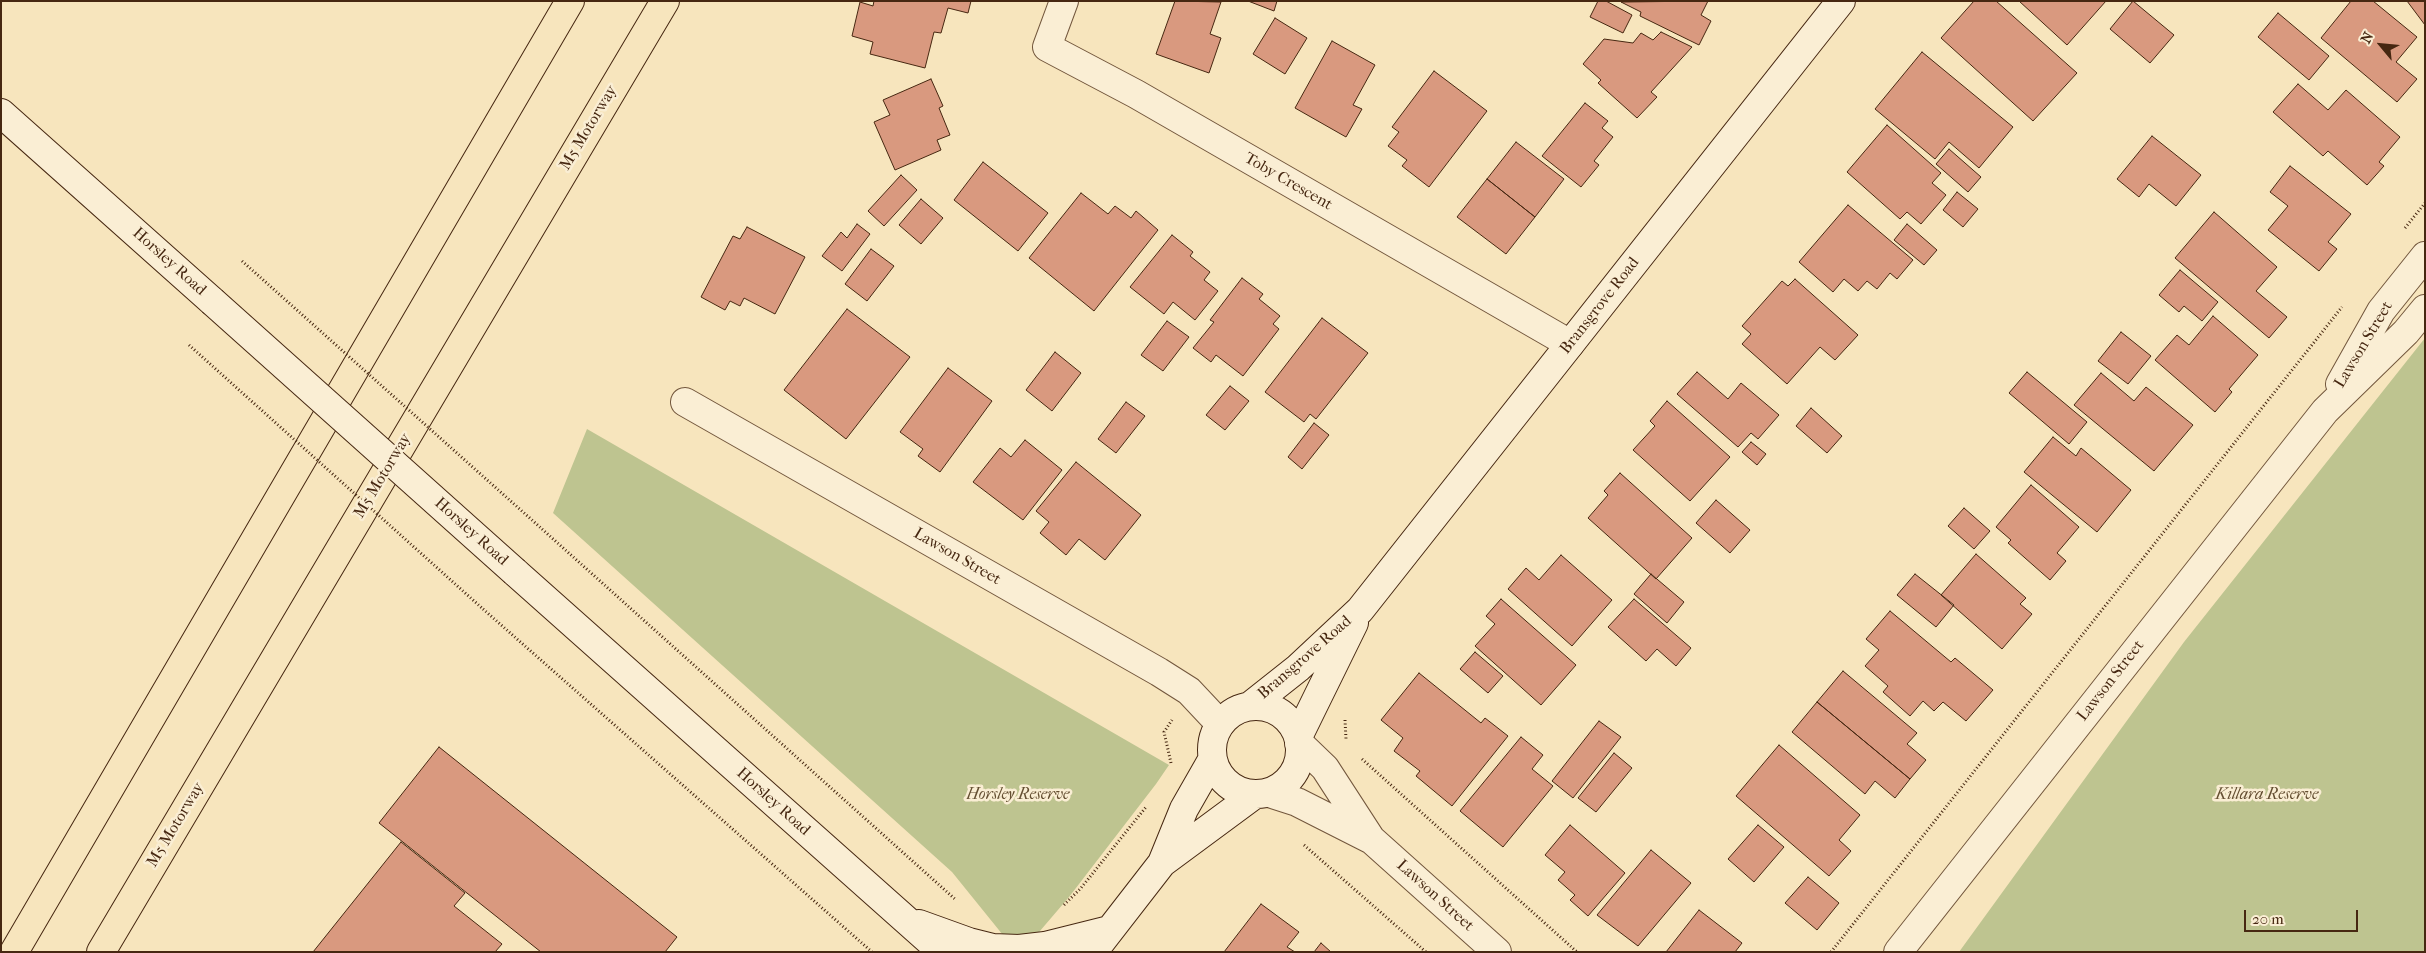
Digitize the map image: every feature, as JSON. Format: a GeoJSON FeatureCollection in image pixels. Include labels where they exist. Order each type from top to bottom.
{"type":"FeatureCollection","features":[{"type":"Feature","properties":{"kind":"highway"},"geometry":{"type":"LineString","coordinates":[[14,952],[570,1]]}},
{"type":"Feature","properties":{"kind":"highway","name":"M5 Motorway"},"geometry":{"type":"LineString","coordinates":[[101,952],[665,1]]}},
{"type":"Feature","properties":{"kind":"main road","name":"Toby Crescent"},"geometry":{"type":"LineString","coordinates":[[1064,1],[1047,47],[1136,94],[1570,344]]}},
{"type":"Feature","properties":{"kind":"main road","name":"Bransgrove Road"},"geometry":{"type":"LineString","coordinates":[[1250,706],[1298,668],[1360,610],[1841,1]]}},
{"type":"Feature","properties":{"kind":"main road","name":"Horsley Road"},"geometry":{"type":"LineString","coordinates":[[1,113],[942,952]]}},
{"type":"Feature","properties":{"kind":"main road","name":"Lawson Street"},"geometry":{"type":"LineString","coordinates":[[2324,411],[2381,311],[2425,256]]}},
{"type":"Feature","properties":{"kind":"main road","name":"Lawson Street"},"geometry":{"type":"LineString","coordinates":[[1898,952],[2324,411],[2406,332],[2425,309]]}},
{"type":"Feature","properties":{"kind":"main road","name":"Lawson Street"},"geometry":{"type":"LineString","coordinates":[[685,402],[1159,672],[1188,691],[1220,724]]}},
{"type":"Feature","properties":{"kind":"main road","name":"Bransgrove Road"},"geometry":{"type":"LineString","coordinates":[[1299,740],[1360,610]]}},
{"type":"Feature","properties":{"kind":"main road"},"geometry":{"type":"LineString","coordinates":[[1162,862],[1261,794],[1281,786],[1292,776],[1298,764],[1299,740],[1292,724],[1282,714],[1262,706],[1250,706],[1228,715],[1220,724],[1211,746],[1212,760],[1218,774],[1227,784],[1240,792],[1261,794]]}},
{"type":"Feature","properties":{"kind":"main road","name":"Lawson Street"},"geometry":{"type":"LineString","coordinates":[[1299,740],[1325,768],[1372,840]]}},
{"type":"Feature","properties":{"kind":"main road"},"geometry":{"type":"LineString","coordinates":[[1093,952],[1162,862],[1184,809],[1212,760]]}},
{"type":"Feature","properties":{"kind":"main road","name":"Lawson Street"},"geometry":{"type":"LineString","coordinates":[[1261,794],[1297,802],[1372,840],[1497,952]]}},
{"type":"Feature","properties":{"kind":"main road"},"geometry":{"type":"LineString","coordinates":[[905,919],[969,942],[993,948],[1019,949],[1045,946],[1109,930]]}},
{"type":"Feature","properties":{"kind":"path"},"geometry":{"type":"LineString","coordinates":[[2401,233],[2425,203]]}},
{"type":"Feature","properties":{"kind":"path"},"geometry":{"type":"LineString","coordinates":[[242,261],[958,901]]}},
{"type":"Feature","properties":{"kind":"path"},"geometry":{"type":"LineString","coordinates":[[1832,952],[2348,300]]}},
{"type":"Feature","properties":{"kind":"path"},"geometry":{"type":"LineString","coordinates":[[189,345],[483,609],[872,952]]}},
{"type":"Feature","properties":{"kind":"path"},"geometry":{"type":"LineString","coordinates":[[1324,688],[1351,708],[1345,717],[1346,744]]}},
{"type":"Feature","properties":{"kind":"path"},"geometry":{"type":"LineString","coordinates":[[1170,772],[1171,763],[1164,732],[1188,691]]}},
{"type":"Feature","properties":{"kind":"path"},"geometry":{"type":"LineString","coordinates":[[1359,756],[1577,952]]}},
{"type":"Feature","properties":{"kind":"path"},"geometry":{"type":"LineString","coordinates":[[1058,910],[1081,888],[1159,790],[1184,809]]}},
{"type":"Feature","properties":{"kind":"path"},"geometry":{"type":"LineString","coordinates":[[1299,841],[1426,952]]}},
{"type":"Feature","properties":{"kind":"green space","name":"Killara Reserve"},"geometry":{"type":"Polygon","coordinates":[[[2425,338],[2425,952],[1959,952],[2184,642],[2425,338]]]}},
{"type":"Feature","properties":{"kind":"green space","name":"Horsley Reserve"},"geometry":{"type":"Polygon","coordinates":[[[587,429],[1169,765],[1069,897],[1028,945],[1011,945],[952,872],[553,513],[587,429]]]}},
{"type":"Feature","properties":{"kind":"building"},"geometry":{"type":"Polygon","coordinates":[[[874,1],[971,1],[968,13],[948,8],[941,33],[934,32],[925,68],[870,54],[873,42],[852,36],[860,2],[873,6],[874,1]]]}},
{"type":"Feature","properties":{"kind":"building"},"geometry":{"type":"Polygon","coordinates":[[[1175,1],[1221,2],[1210,34],[1221,38],[1209,73],[1156,54],[1175,1]]]}},
{"type":"Feature","properties":{"kind":"building"},"geometry":{"type":"Polygon","coordinates":[[[1248,1],[1277,1],[1274,11],[1248,1]]]}},
{"type":"Feature","properties":{"kind":"building"},"geometry":{"type":"Polygon","coordinates":[[[1598,1],[1606,1],[1632,15],[1623,33],[1590,17],[1598,1]]]}},
{"type":"Feature","properties":{"kind":"building"},"geometry":{"type":"Polygon","coordinates":[[[1708,1],[1701,15],[1711,21],[1699,45],[1640,16],[1641,12],[1621,2],[1708,1]]]}},
{"type":"Feature","properties":{"kind":"building"},"geometry":{"type":"Polygon","coordinates":[[[1974,1],[1996,1],[2077,73],[2033,121],[1941,38],[1974,1]]]}},
{"type":"Feature","properties":{"kind":"building"},"geometry":{"type":"Polygon","coordinates":[[[2019,1],[2106,1],[2067,45],[2019,1]]]}},
{"type":"Feature","properties":{"kind":"building"},"geometry":{"type":"Polygon","coordinates":[[[2133,1],[2174,35],[2150,63],[2110,29],[2133,1]]]}},
{"type":"Feature","properties":{"kind":"building"},"geometry":{"type":"Polygon","coordinates":[[[2351,1],[2373,1],[2417,37],[2396,62],[2417,79],[2397,102],[2321,38],[2351,1]]]}},
{"type":"Feature","properties":{"kind":"building"},"geometry":{"type":"Polygon","coordinates":[[[2407,1],[2425,1],[2425,25],[2407,1]]]}},
{"type":"Feature","properties":{"kind":"building"},"geometry":{"type":"Polygon","coordinates":[[[2278,13],[2329,56],[2309,80],[2258,37],[2278,13]]]}},
{"type":"Feature","properties":{"kind":"building"},"geometry":{"type":"Polygon","coordinates":[[[1275,18],[1307,38],[1285,74],[1253,54],[1275,18]]]}},
{"type":"Feature","properties":{"kind":"building"},"geometry":{"type":"Polygon","coordinates":[[[1661,32],[1692,47],[1651,92],[1657,97],[1637,118],[1598,83],[1601,80],[1583,64],[1604,39],[1633,43],[1641,33],[1653,40],[1661,32]]]}},
{"type":"Feature","properties":{"kind":"building"},"geometry":{"type":"Polygon","coordinates":[[[1332,41],[1375,65],[1353,105],[1362,109],[1346,137],[1295,108],[1332,41]]]}},
{"type":"Feature","properties":{"kind":"building"},"geometry":{"type":"Polygon","coordinates":[[[1922,52],[2013,127],[1979,168],[1949,142],[1935,159],[1875,109],[1922,52]]]}},
{"type":"Feature","properties":{"kind":"building"},"geometry":{"type":"Polygon","coordinates":[[[1434,71],[1487,111],[1429,187],[1402,166],[1407,160],[1388,146],[1399,132],[1392,127],[1434,71]]]}},
{"type":"Feature","properties":{"kind":"building"},"geometry":{"type":"Polygon","coordinates":[[[931,79],[943,106],[939,108],[950,135],[937,140],[941,150],[895,170],[874,122],[890,115],[883,100],[931,79]]]}},
{"type":"Feature","properties":{"kind":"building"},"geometry":{"type":"Polygon","coordinates":[[[2298,84],[2328,110],[2346,90],[2400,137],[2379,162],[2384,166],[2367,185],[2328,151],[2323,156],[2273,112],[2298,84]]]}},
{"type":"Feature","properties":{"kind":"building"},"geometry":{"type":"Polygon","coordinates":[[[1585,103],[1608,121],[1602,128],[1613,137],[1594,161],[1599,165],[1581,187],[1542,156],[1585,103]]]}},
{"type":"Feature","properties":{"kind":"building"},"geometry":{"type":"Polygon","coordinates":[[[1887,125],[1941,173],[1932,183],[1946,195],[1921,224],[1907,212],[1900,219],[1847,172],[1887,125]]]}},
{"type":"Feature","properties":{"kind":"building"},"geometry":{"type":"Polygon","coordinates":[[[2152,136],[2201,175],[2176,206],[2149,184],[2139,197],[2117,179],[2152,136]]]}},
{"type":"Feature","properties":{"kind":"building"},"geometry":{"type":"Polygon","coordinates":[[[1516,142],[1564,179],[1535,217],[1487,179],[1516,142]]]}},
{"type":"Feature","properties":{"kind":"building"},"geometry":{"type":"Polygon","coordinates":[[[1949,149],[1981,177],[1968,192],[1936,164],[1949,149]]]}},
{"type":"Feature","properties":{"kind":"building"},"geometry":{"type":"Polygon","coordinates":[[[983,162],[1048,213],[1018,251],[954,200],[983,162]]]}},
{"type":"Feature","properties":{"kind":"building"},"geometry":{"type":"Polygon","coordinates":[[[2290,166],[2351,214],[2328,242],[2337,249],[2319,271],[2268,230],[2288,206],[2270,192],[2290,166]]]}},
{"type":"Feature","properties":{"kind":"building"},"geometry":{"type":"Polygon","coordinates":[[[901,175],[917,190],[884,226],[868,211],[901,175]]]}},
{"type":"Feature","properties":{"kind":"building"},"geometry":{"type":"Polygon","coordinates":[[[1487,179],[1535,217],[1506,254],[1457,217],[1487,179]]]}},
{"type":"Feature","properties":{"kind":"building"},"geometry":{"type":"Polygon","coordinates":[[[1957,192],[1978,209],[1963,227],[1943,210],[1957,192]]]}},
{"type":"Feature","properties":{"kind":"building"},"geometry":{"type":"Polygon","coordinates":[[[1081,193],[1108,214],[1115,206],[1131,218],[1136,211],[1158,230],[1094,311],[1029,258],[1081,193]]]}},
{"type":"Feature","properties":{"kind":"building"},"geometry":{"type":"Polygon","coordinates":[[[921,199],[943,218],[921,244],[899,225],[921,199]]]}},
{"type":"Feature","properties":{"kind":"building"},"geometry":{"type":"Polygon","coordinates":[[[1848,205],[1913,260],[1897,279],[1890,273],[1877,289],[1867,281],[1858,291],[1844,279],[1833,292],[1799,262],[1848,205]]]}},
{"type":"Feature","properties":{"kind":"building"},"geometry":{"type":"Polygon","coordinates":[[[2214,212],[2277,267],[2256,291],[2287,317],[2269,338],[2175,258],[2214,212]]]}},
{"type":"Feature","properties":{"kind":"building"},"geometry":{"type":"Polygon","coordinates":[[[857,224],[870,234],[842,271],[822,256],[841,232],[847,238],[857,224]]]}},
{"type":"Feature","properties":{"kind":"building"},"geometry":{"type":"Polygon","coordinates":[[[1907,224],[1937,250],[1924,265],[1894,240],[1907,224]]]}},
{"type":"Feature","properties":{"kind":"building"},"geometry":{"type":"Polygon","coordinates":[[[747,227],[805,257],[775,314],[744,298],[740,306],[730,301],[725,310],[701,297],[733,236],[740,239],[747,227]]]}},
{"type":"Feature","properties":{"kind":"building"},"geometry":{"type":"Polygon","coordinates":[[[1172,235],[1193,252],[1190,256],[1210,272],[1204,280],[1218,291],[1195,320],[1173,302],[1164,314],[1130,287],[1172,235]]]}},
{"type":"Feature","properties":{"kind":"building"},"geometry":{"type":"Polygon","coordinates":[[[871,249],[894,266],[867,301],[845,284],[871,249]]]}},
{"type":"Feature","properties":{"kind":"building"},"geometry":{"type":"Polygon","coordinates":[[[2180,270],[2218,302],[2202,321],[2184,306],[2179,312],[2159,295],[2180,270]]]}},
{"type":"Feature","properties":{"kind":"building"},"geometry":{"type":"Polygon","coordinates":[[[1242,278],[1263,294],[1259,299],[1280,316],[1273,324],[1279,329],[1243,376],[1216,355],[1211,362],[1193,348],[1214,322],[1210,320],[1242,278]]]}},
{"type":"Feature","properties":{"kind":"building"},"geometry":{"type":"Polygon","coordinates":[[[1795,279],[1858,335],[1835,360],[1820,347],[1787,384],[1742,344],[1751,334],[1742,326],[1782,281],[1788,286],[1795,279]]]}},
{"type":"Feature","properties":{"kind":"building"},"geometry":{"type":"Polygon","coordinates":[[[847,309],[910,357],[846,439],[784,390],[847,309]]]}},
{"type":"Feature","properties":{"kind":"building"},"geometry":{"type":"Polygon","coordinates":[[[2213,316],[2258,355],[2229,389],[2232,392],[2215,412],[2155,360],[2177,335],[2189,345],[2213,316]]]}},
{"type":"Feature","properties":{"kind":"building"},"geometry":{"type":"Polygon","coordinates":[[[1322,318],[1368,353],[1316,419],[1310,414],[1304,422],[1265,392],[1322,318]]]}},
{"type":"Feature","properties":{"kind":"building"},"geometry":{"type":"Polygon","coordinates":[[[1167,321],[1189,337],[1163,371],[1141,355],[1167,321]]]}},
{"type":"Feature","properties":{"kind":"building"},"geometry":{"type":"Polygon","coordinates":[[[2121,332],[2151,356],[2128,384],[2098,361],[2121,332]]]}},
{"type":"Feature","properties":{"kind":"building"},"geometry":{"type":"Polygon","coordinates":[[[1055,352],[1081,373],[1052,411],[1026,390],[1055,352]]]}},
{"type":"Feature","properties":{"kind":"building"},"geometry":{"type":"Polygon","coordinates":[[[948,368],[992,401],[940,472],[918,456],[923,449],[900,432],[948,368]]]}},
{"type":"Feature","properties":{"kind":"building"},"geometry":{"type":"Polygon","coordinates":[[[1697,372],[1728,399],[1741,383],[1779,415],[1758,439],[1751,433],[1738,447],[1677,394],[1697,372]]]}},
{"type":"Feature","properties":{"kind":"building"},"geometry":{"type":"Polygon","coordinates":[[[2027,372],[2087,422],[2069,444],[2009,393],[2027,372]]]}},
{"type":"Feature","properties":{"kind":"building"},"geometry":{"type":"Polygon","coordinates":[[[2101,373],[2134,401],[2146,387],[2193,425],[2154,471],[2074,405],[2101,373]]]}},
{"type":"Feature","properties":{"kind":"building"},"geometry":{"type":"Polygon","coordinates":[[[1230,386],[1249,401],[1225,430],[1206,415],[1230,386]]]}},
{"type":"Feature","properties":{"kind":"building"},"geometry":{"type":"Polygon","coordinates":[[[1667,401],[1730,457],[1690,501],[1633,450],[1655,426],[1650,421],[1667,401]]]}},
{"type":"Feature","properties":{"kind":"building"},"geometry":{"type":"Polygon","coordinates":[[[1126,402],[1145,416],[1116,453],[1098,439],[1126,402]]]}},
{"type":"Feature","properties":{"kind":"building"},"geometry":{"type":"Polygon","coordinates":[[[1811,408],[1842,436],[1827,453],[1796,426],[1811,408]]]}},
{"type":"Feature","properties":{"kind":"building"},"geometry":{"type":"Polygon","coordinates":[[[1314,423],[1329,435],[1302,469],[1288,457],[1314,423]]]}},
{"type":"Feature","properties":{"kind":"building"},"geometry":{"type":"Polygon","coordinates":[[[2053,437],[2076,456],[2081,448],[2131,490],[2097,532],[2024,472],[2053,437]]]}},
{"type":"Feature","properties":{"kind":"building"},"geometry":{"type":"Polygon","coordinates":[[[1025,440],[1062,470],[1023,520],[973,482],[1000,448],[1011,457],[1025,440]]]}},
{"type":"Feature","properties":{"kind":"building"},"geometry":{"type":"Polygon","coordinates":[[[1751,442],[1766,454],[1757,465],[1742,452],[1751,442]]]}},
{"type":"Feature","properties":{"kind":"building"},"geometry":{"type":"Polygon","coordinates":[[[1076,462],[1141,515],[1105,560],[1079,539],[1066,555],[1040,533],[1049,522],[1036,511],[1076,462]]]}},
{"type":"Feature","properties":{"kind":"building"},"geometry":{"type":"Polygon","coordinates":[[[1620,473],[1692,538],[1656,579],[1588,518],[1608,495],[1604,491],[1620,473]]]}},
{"type":"Feature","properties":{"kind":"building"},"geometry":{"type":"Polygon","coordinates":[[[2031,485],[2079,527],[2057,553],[2066,561],[2050,580],[2008,543],[2011,540],[1996,527],[2031,485]]]}},
{"type":"Feature","properties":{"kind":"building"},"geometry":{"type":"Polygon","coordinates":[[[1716,500],[1750,530],[1730,553],[1696,523],[1716,500]]]}},
{"type":"Feature","properties":{"kind":"building"},"geometry":{"type":"Polygon","coordinates":[[[1964,508],[1990,531],[1974,549],[1948,526],[1964,508]]]}},
{"type":"Feature","properties":{"kind":"building"},"geometry":{"type":"Polygon","coordinates":[[[1976,554],[2026,598],[2020,604],[2032,614],[2002,649],[1941,595],[1976,554]]]}},
{"type":"Feature","properties":{"kind":"building"},"geometry":{"type":"Polygon","coordinates":[[[1561,555],[1612,600],[1572,646],[1508,589],[1526,568],[1539,580],[1561,555]]]}},
{"type":"Feature","properties":{"kind":"building"},"geometry":{"type":"Polygon","coordinates":[[[1651,574],[1684,602],[1667,623],[1634,594],[1651,574]]]}},
{"type":"Feature","properties":{"kind":"building"},"geometry":{"type":"Polygon","coordinates":[[[1915,574],[1954,605],[1936,627],[1897,595],[1915,574]]]}},
{"type":"Feature","properties":{"kind":"building"},"geometry":{"type":"Polygon","coordinates":[[[1501,599],[1576,665],[1541,705],[1475,646],[1495,624],[1486,616],[1501,599]]]}},
{"type":"Feature","properties":{"kind":"building"},"geometry":{"type":"Polygon","coordinates":[[[1634,599],[1691,648],[1676,666],[1657,649],[1646,661],[1608,627],[1634,599]]]}},
{"type":"Feature","properties":{"kind":"building"},"geometry":{"type":"Polygon","coordinates":[[[1890,611],[1951,662],[1955,658],[1993,690],[1966,721],[1943,702],[1934,711],[1923,701],[1910,716],[1883,692],[1888,686],[1865,666],[1879,650],[1866,639],[1890,611]]]}},
{"type":"Feature","properties":{"kind":"building"},"geometry":{"type":"Polygon","coordinates":[[[1475,652],[1503,676],[1488,693],[1460,669],[1475,652]]]}},
{"type":"Feature","properties":{"kind":"building"},"geometry":{"type":"Polygon","coordinates":[[[1843,671],[1917,733],[1907,744],[1926,760],[1910,779],[1817,702],[1843,671]]]}},
{"type":"Feature","properties":{"kind":"building"},"geometry":{"type":"Polygon","coordinates":[[[1419,673],[1481,723],[1485,718],[1508,736],[1452,806],[1416,776],[1420,771],[1394,751],[1403,738],[1381,720],[1419,673]]]}},
{"type":"Feature","properties":{"kind":"building"},"geometry":{"type":"Polygon","coordinates":[[[1817,702],[1910,779],[1895,798],[1875,781],[1865,794],[1792,732],[1817,702]]]}},
{"type":"Feature","properties":{"kind":"building"},"geometry":{"type":"Polygon","coordinates":[[[1599,721],[1621,737],[1573,798],[1552,781],[1599,721]]]}},
{"type":"Feature","properties":{"kind":"building"},"geometry":{"type":"Polygon","coordinates":[[[1521,737],[1543,755],[1532,769],[1553,786],[1503,847],[1460,811],[1521,737]]]}},
{"type":"Feature","properties":{"kind":"building"},"geometry":{"type":"Polygon","coordinates":[[[1779,745],[1860,815],[1839,840],[1851,851],[1829,876],[1736,796],[1779,745]]]}},
{"type":"Feature","properties":{"kind":"building"},"geometry":{"type":"Polygon","coordinates":[[[439,747],[677,937],[665,952],[541,952],[379,823],[439,747]]]}},
{"type":"Feature","properties":{"kind":"building"},"geometry":{"type":"Polygon","coordinates":[[[1614,753],[1632,768],[1596,812],[1578,798],[1614,753]]]}},
{"type":"Feature","properties":{"kind":"building"},"geometry":{"type":"Polygon","coordinates":[[[1570,825],[1625,873],[1588,916],[1570,900],[1575,895],[1558,880],[1565,872],[1545,855],[1570,825]]]}},
{"type":"Feature","properties":{"kind":"building"},"geometry":{"type":"Polygon","coordinates":[[[1758,825],[1784,847],[1754,882],[1728,859],[1758,825]]]}},
{"type":"Feature","properties":{"kind":"building"},"geometry":{"type":"Polygon","coordinates":[[[401,842],[465,893],[454,906],[502,944],[495,952],[313,952],[401,842]]]}},
{"type":"Feature","properties":{"kind":"building"},"geometry":{"type":"Polygon","coordinates":[[[1651,850],[1691,883],[1638,946],[1597,915],[1651,850]]]}},
{"type":"Feature","properties":{"kind":"building"},"geometry":{"type":"Polygon","coordinates":[[[1808,877],[1839,903],[1817,930],[1785,903],[1808,877]]]}},
{"type":"Feature","properties":{"kind":"building"},"geometry":{"type":"Polygon","coordinates":[[[1261,904],[1299,932],[1287,947],[1295,952],[1224,952],[1261,904]]]}},
{"type":"Feature","properties":{"kind":"building"},"geometry":{"type":"Polygon","coordinates":[[[1699,910],[1742,943],[1735,952],[1666,952],[1699,910]]]}},
{"type":"Feature","properties":{"kind":"building"},"geometry":{"type":"Polygon","coordinates":[[[1321,943],[1331,952],[1314,952],[1321,943]]]}}]}
